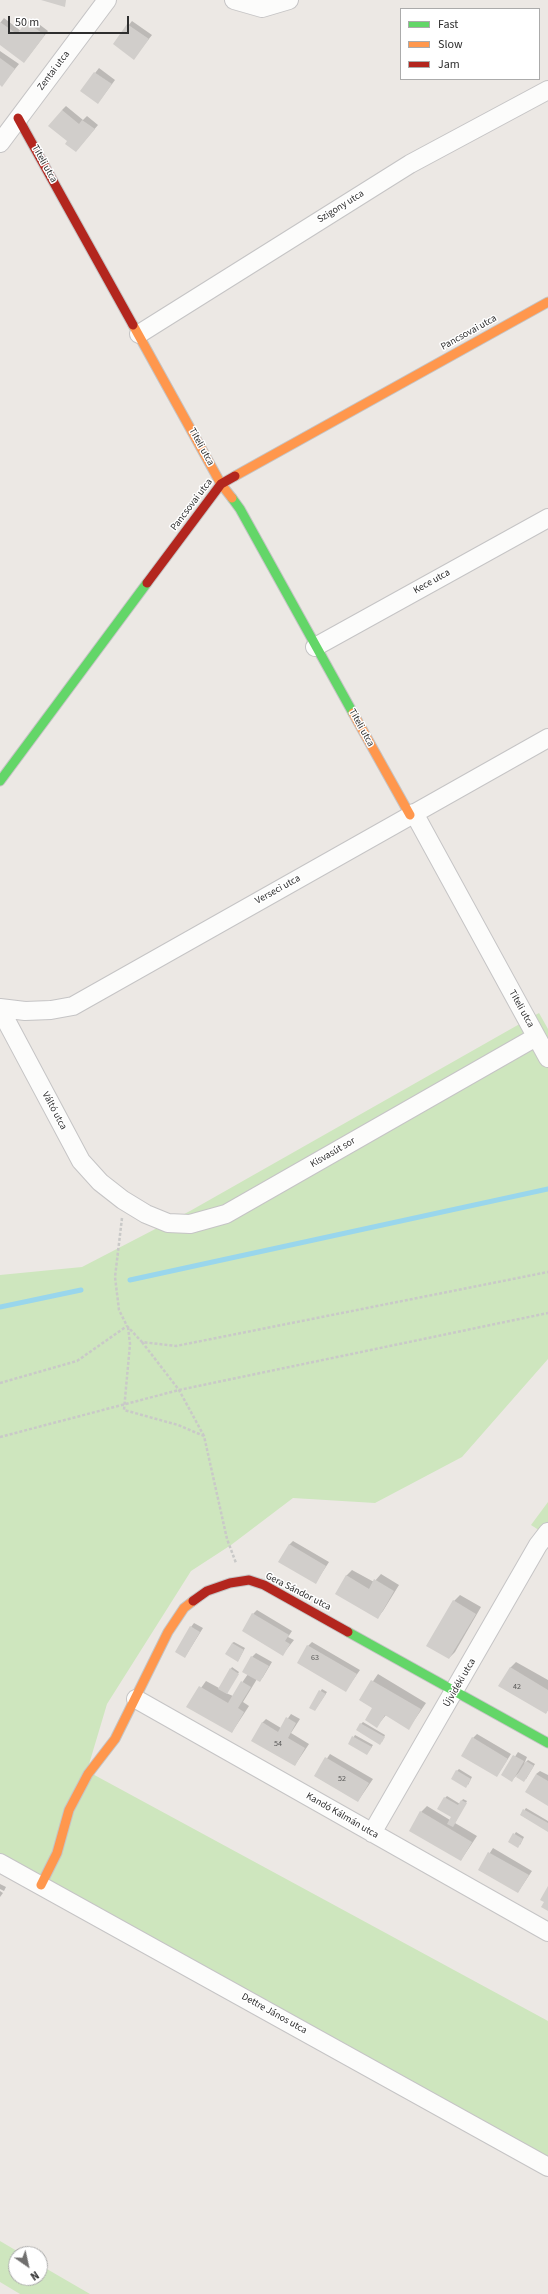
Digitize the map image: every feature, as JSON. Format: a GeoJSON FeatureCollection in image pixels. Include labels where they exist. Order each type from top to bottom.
{"type":"FeatureCollection","features":[{"type":"Feature","properties":{"kind":"street","name":"Zentai utca"},"geometry":{"type":"LineString","coordinates":[[0,143],[107,0]]}},
{"type":"Feature","properties":{"kind":"street"},"geometry":{"type":"LineString","coordinates":[[234,0],[262,8],[288,0]]}},
{"type":"Feature","properties":{"kind":"street","name":"Szigony utca"},"geometry":{"type":"LineString","coordinates":[[139,334],[410,164],[548,90]]}},
{"type":"Feature","properties":{"kind":"street","name":"Titeli utca"},"geometry":{"type":"LineString","coordinates":[[18,118],[221,484],[240,510],[315,647],[412,814],[548,1058]]}},
{"type":"Feature","properties":{"kind":"street","name":"Pancsovai utca"},"geometry":{"type":"LineString","coordinates":[[0,781],[221,484],[548,302]]}},
{"type":"Feature","properties":{"kind":"street","name":"Kece utca"},"geometry":{"type":"LineString","coordinates":[[315,647],[548,518]]}},
{"type":"Feature","properties":{"kind":"street","name":"Verseci utca"},"geometry":{"type":"LineString","coordinates":[[0,1008],[24,1011],[51,1010],[73,1006],[548,738]]}},
{"type":"Feature","properties":{"kind":"street","name":"Váltó utca"},"geometry":{"type":"LineString","coordinates":[[0,1008],[81,1161],[100,1182],[123,1200]]}},
{"type":"Feature","properties":{"kind":"street","name":"Kisvasút sor"},"geometry":{"type":"LineString","coordinates":[[123,1200],[146,1214],[168,1223],[190,1224],[226,1214],[536,1037]]}},
{"type":"Feature","properties":{"kind":"street","name":"Újvidéki utca"},"geometry":{"type":"LineString","coordinates":[[372,1833],[456,1690],[538,1545],[548,1532]]}},
{"type":"Feature","properties":{"kind":"street","name":"Gera Sándor utca"},"geometry":{"type":"LineString","coordinates":[[41,1885],[57,1853],[69,1810],[88,1774],[115,1739],[168,1632],[184,1608],[207,1591],[230,1583],[249,1580],[264,1585],[456,1690],[548,1743]]}},
{"type":"Feature","properties":{"kind":"street","name":"Kandó Kálmán utca"},"geometry":{"type":"LineString","coordinates":[[136,1699],[548,1932]]}},
{"type":"Feature","properties":{"kind":"street","name":"Dettre János utca"},"geometry":{"type":"LineString","coordinates":[[0,1863],[548,2167]]}},
{"type":"Feature","properties":{"kind":"path"},"geometry":{"type":"LineString","coordinates":[[123,1200],[115,1277],[119,1310],[128,1326],[179,1390],[204,1436],[227,1539],[234,1560],[249,1580]]}},
{"type":"Feature","properties":{"kind":"path"},"geometry":{"type":"LineString","coordinates":[[142,1342],[176,1346],[548,1272]]}},
{"type":"Feature","properties":{"kind":"path"},"geometry":{"type":"LineString","coordinates":[[0,1437],[179,1390],[548,1313]]}},
{"type":"Feature","properties":{"kind":"path"},"geometry":{"type":"LineString","coordinates":[[0,1383],[77,1361],[128,1326]]}},
{"type":"Feature","properties":{"kind":"path"},"geometry":{"type":"LineString","coordinates":[[128,1326],[130,1344],[126,1403],[124,1410],[178,1425],[204,1436]]}},
{"type":"Feature","properties":{"kind":"green space"},"geometry":{"type":"Polygon","coordinates":[[[539,1013],[548,1029],[548,1359],[462,1457],[375,1503],[293,1498],[231,1545],[191,1571],[107,1704],[87,1771],[548,2021],[548,2157],[0,1856],[0,1275],[82,1267],[190,1211],[539,1013]]]}},
{"type":"Feature","properties":{"kind":"green space"},"geometry":{"type":"Polygon","coordinates":[[[548,1502],[548,1536],[531,1525],[548,1502]]]}},
{"type":"Feature","properties":{"kind":"green space"},"geometry":{"type":"Polygon","coordinates":[[[0,2241],[8,2246],[8,2286],[48,2286],[48,2270],[90,2294],[20,2294],[0,2282],[0,2241]]]}},
{"type":"Feature","properties":{"kind":"building"},"geometry":{"type":"Polygon","coordinates":[[[41,0],[66,0],[65,7],[41,0]]]}},
{"type":"Feature","properties":{"kind":"building"},"geometry":{"type":"Polygon","coordinates":[[[0,22],[17,34],[26,22],[45,35],[24,63],[0,45],[0,22]]]}},
{"type":"Feature","properties":{"kind":"building"},"geometry":{"type":"Polygon","coordinates":[[[127,24],[149,39],[134,60],[113,44],[127,24]]]}},
{"type":"Feature","properties":{"kind":"building"},"geometry":{"type":"Polygon","coordinates":[[[0,58],[15,69],[2,87],[0,85],[0,58]]]}},
{"type":"Feature","properties":{"kind":"building"},"geometry":{"type":"Polygon","coordinates":[[[94,72],[112,84],[98,104],[80,91],[94,72]]]}},
{"type":"Feature","properties":{"kind":"building"},"geometry":{"type":"Polygon","coordinates":[[[62,110],[79,124],[82,120],[95,129],[76,152],[65,144],[67,141],[48,126],[62,110]]]}},
{"type":"Feature","properties":{"kind":"building"},"geometry":{"type":"Polygon","coordinates":[[[289,1544],[326,1566],[316,1584],[278,1562],[289,1544]]]}},
{"type":"Feature","properties":{"kind":"building"},"geometry":{"type":"Polygon","coordinates":[[[346,1575],[369,1589],[374,1579],[394,1591],[378,1619],[335,1594],[346,1575]]]}},
{"type":"Feature","properties":{"kind":"building"},"geometry":{"type":"Polygon","coordinates":[[[453,1600],[476,1614],[449,1659],[426,1646],[453,1600]]]}},
{"type":"Feature","properties":{"kind":"building"},"geometry":{"type":"Polygon","coordinates":[[[252,1613],[289,1635],[285,1641],[290,1644],[283,1656],[242,1631],[252,1613]]]}},
{"type":"Feature","properties":{"kind":"building"},"geometry":{"type":"Polygon","coordinates":[[[190,1626],[200,1632],[185,1658],[175,1652],[190,1626]]]}},
{"type":"Feature","properties":{"kind":"building"},"geometry":{"type":"Polygon","coordinates":[[[232,1643],[244,1650],[238,1662],[225,1654],[232,1643]]]}},
{"type":"Feature","properties":{"kind":"building"},"geometry":{"type":"Polygon","coordinates":[[[307,1645],[357,1674],[346,1692],[297,1663],[307,1645]]]}},
{"type":"Feature","properties":{"kind":"building"},"geometry":{"type":"Polygon","coordinates":[[[251,1656],[269,1666],[260,1682],[242,1672],[251,1656]]]}},
{"type":"Feature","properties":{"kind":"building"},"geometry":{"type":"Polygon","coordinates":[[[510,1667],[548,1690],[548,1710],[546,1714],[498,1686],[510,1667]]]}},
{"type":"Feature","properties":{"kind":"building"},"geometry":{"type":"Polygon","coordinates":[[[230,1668],[239,1674],[227,1694],[218,1689],[230,1668]]]}},
{"type":"Feature","properties":{"kind":"building"},"geometry":{"type":"Polygon","coordinates":[[[371,1680],[421,1709],[409,1730],[385,1715],[377,1728],[365,1720],[372,1708],[359,1700],[371,1680]]]}},
{"type":"Feature","properties":{"kind":"building"},"geometry":{"type":"Polygon","coordinates":[[[241,1681],[251,1687],[238,1708],[244,1712],[232,1733],[186,1707],[199,1686],[228,1703],[241,1681]]]}},
{"type":"Feature","properties":{"kind":"building"},"geometry":{"type":"Polygon","coordinates":[[[319,1690],[326,1694],[315,1711],[309,1708],[319,1690]]]}},
{"type":"Feature","properties":{"kind":"building"},"geometry":{"type":"Polygon","coordinates":[[[286,1717],[296,1723],[288,1738],[305,1748],[295,1766],[251,1741],[262,1722],[278,1732],[286,1717]]]}},
{"type":"Feature","properties":{"kind":"building"},"geometry":{"type":"Polygon","coordinates":[[[360,1723],[385,1737],[380,1745],[356,1730],[360,1723]]]}},
{"type":"Feature","properties":{"kind":"building"},"geometry":{"type":"Polygon","coordinates":[[[352,1736],[372,1747],[367,1755],[348,1744],[352,1736]]]}},
{"type":"Feature","properties":{"kind":"building"},"geometry":{"type":"Polygon","coordinates":[[[472,1737],[508,1759],[497,1777],[461,1756],[472,1737]]]}},
{"type":"Feature","properties":{"kind":"building"},"geometry":{"type":"Polygon","coordinates":[[[513,1755],[524,1761],[512,1782],[501,1775],[513,1755]]]}},
{"type":"Feature","properties":{"kind":"building"},"geometry":{"type":"Polygon","coordinates":[[[325,1757],[369,1783],[358,1802],[314,1776],[325,1757]]]}},
{"type":"Feature","properties":{"kind":"building"},"geometry":{"type":"Polygon","coordinates":[[[526,1761],[534,1766],[524,1782],[516,1777],[526,1761]]]}},
{"type":"Feature","properties":{"kind":"building"},"geometry":{"type":"Polygon","coordinates":[[[456,1770],[471,1779],[466,1788],[451,1779],[456,1770]]]}},
{"type":"Feature","properties":{"kind":"building"},"geometry":{"type":"Polygon","coordinates":[[[536,1774],[548,1781],[548,1806],[525,1792],[536,1774]]]}},
{"type":"Feature","properties":{"kind":"building"},"geometry":{"type":"Polygon","coordinates":[[[444,1797],[458,1805],[461,1800],[467,1803],[453,1827],[447,1824],[451,1817],[437,1809],[444,1797]]]}},
{"type":"Feature","properties":{"kind":"building"},"geometry":{"type":"Polygon","coordinates":[[[523,1809],[548,1823],[548,1832],[520,1815],[523,1809]]]}},
{"type":"Feature","properties":{"kind":"building"},"geometry":{"type":"Polygon","coordinates":[[[420,1811],[472,1842],[461,1861],[409,1831],[420,1811]]]}},
{"type":"Feature","properties":{"kind":"building"},"geometry":{"type":"Polygon","coordinates":[[[513,1833],[523,1839],[518,1848],[508,1842],[513,1833]]]}},
{"type":"Feature","properties":{"kind":"building"},"geometry":{"type":"Polygon","coordinates":[[[488,1852],[529,1875],[518,1893],[478,1870],[488,1852]]]}},
{"type":"Feature","properties":{"kind":"building"},"geometry":{"type":"Polygon","coordinates":[[[548,1886],[548,1911],[541,1907],[544,1902],[540,1900],[548,1886]]]}},
{"type":"Feature","properties":{"kind":"waterway"},"geometry":{"type":"LineString","coordinates":[[130,1280],[548,1189]]}},
{"type":"Feature","properties":{"kind":"waterway"},"geometry":{"type":"LineString","coordinates":[[0,1307],[81,1290]]}},
{"type":"Feature","properties":{"kind":"traffic: fast"},"geometry":{"type":"LineString","coordinates":[[232,498],[240,509],[353,713]]}},
{"type":"Feature","properties":{"kind":"traffic: fast"},"geometry":{"type":"LineString","coordinates":[[0,781],[147,583]]}},
{"type":"Feature","properties":{"kind":"traffic: fast"},"geometry":{"type":"LineString","coordinates":[[348,1632],[548,1743]]}},
{"type":"Feature","properties":{"kind":"traffic: slow"},"geometry":{"type":"LineString","coordinates":[[235,476],[548,302]]}},
{"type":"Feature","properties":{"kind":"traffic: slow"},"geometry":{"type":"LineString","coordinates":[[133,325],[221,484],[232,498]]}},
{"type":"Feature","properties":{"kind":"traffic: slow"},"geometry":{"type":"LineString","coordinates":[[353,713],[410,815]]}},
{"type":"Feature","properties":{"kind":"traffic: slow"},"geometry":{"type":"LineString","coordinates":[[41,1885],[57,1853],[69,1810],[88,1774],[115,1739],[168,1632],[184,1608],[193,1601]]}},
{"type":"Feature","properties":{"kind":"traffic: jam"},"geometry":{"type":"LineString","coordinates":[[18,118],[133,325]]}},
{"type":"Feature","properties":{"kind":"traffic: jam"},"geometry":{"type":"LineString","coordinates":[[147,583],[221,484],[235,476]]}},
{"type":"Feature","properties":{"kind":"traffic: jam"},"geometry":{"type":"LineString","coordinates":[[193,1601],[207,1591],[230,1583],[249,1580],[264,1585],[348,1632]]}}]}
